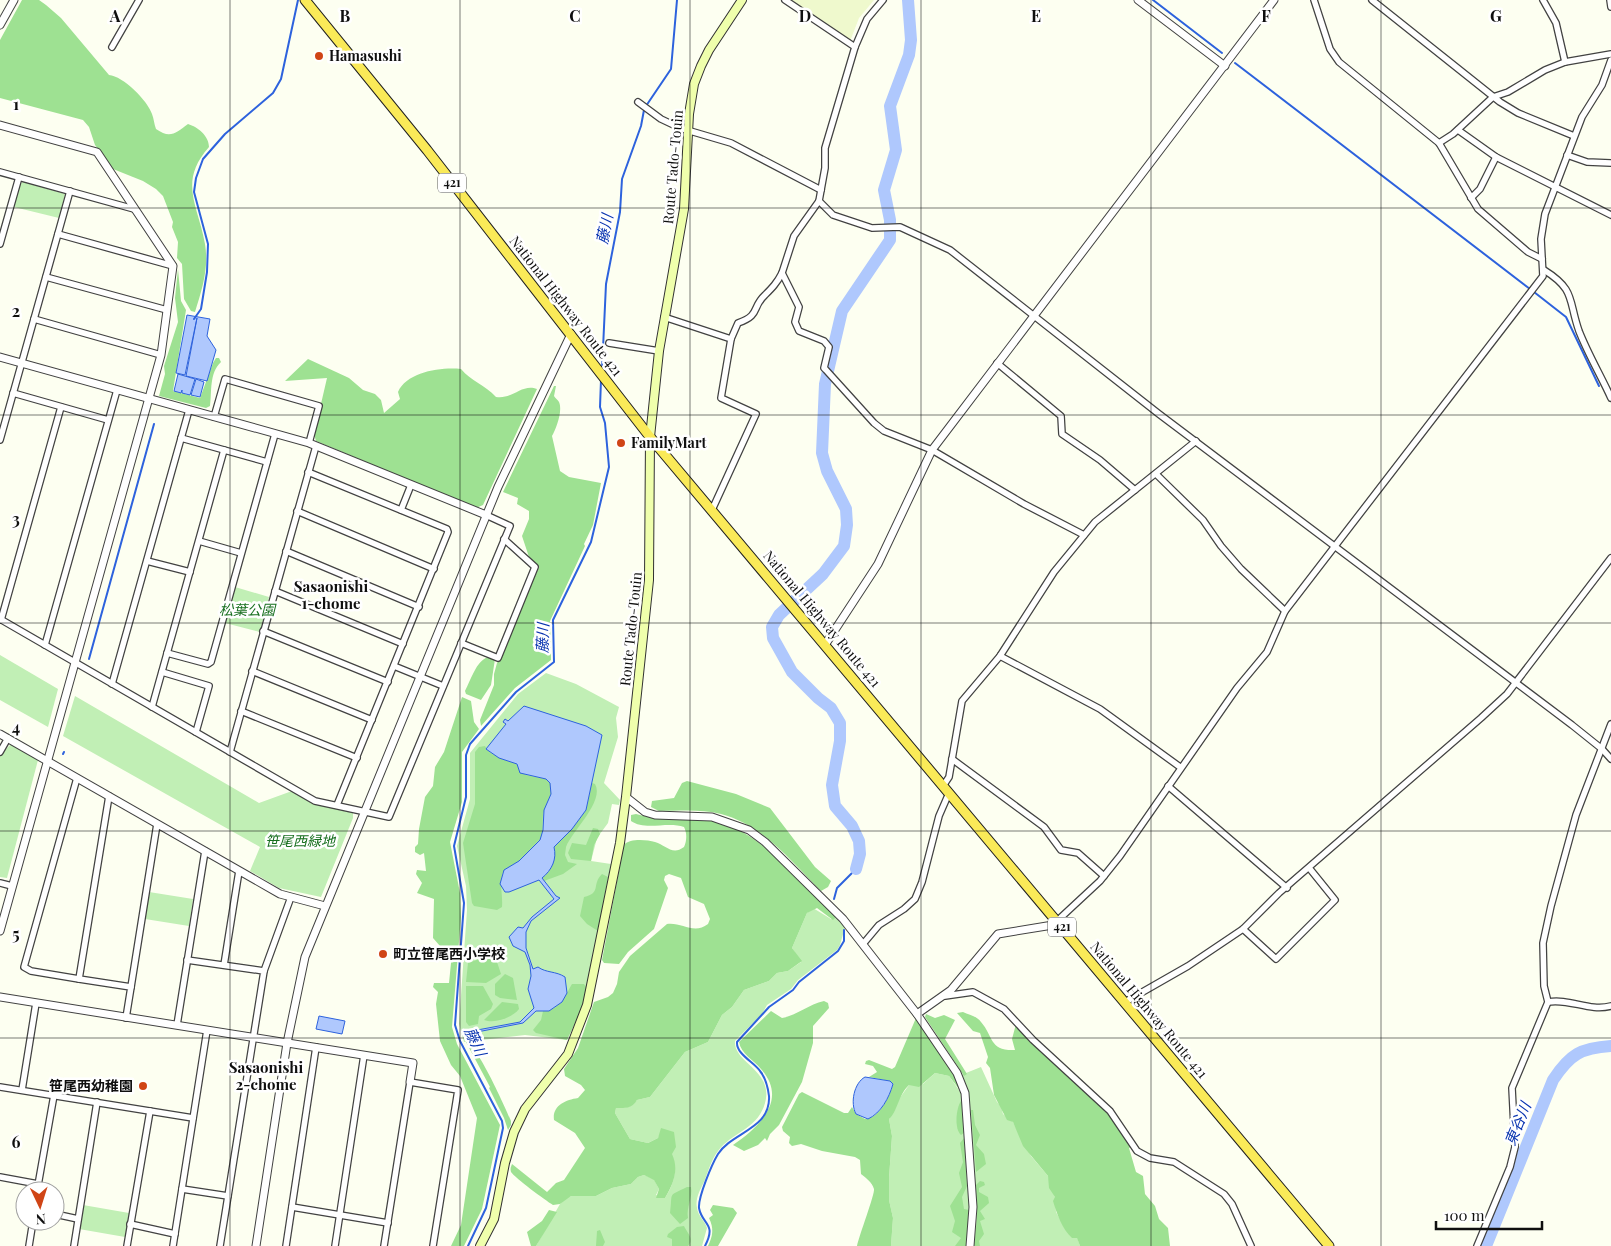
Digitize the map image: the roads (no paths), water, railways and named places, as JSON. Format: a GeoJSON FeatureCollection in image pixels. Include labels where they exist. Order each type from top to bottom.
{"type":"FeatureCollection","features":[{"type":"Feature","properties":{"kind":"highway","name":"National Highway Route 421"},"geometry":{"type":"LineString","coordinates":[[305,0],[426,150],[650,437],[1329,1246]]}},
{"type":"Feature","properties":{"kind":"main road","name":"Route Tado-Touin"},"geometry":{"type":"LineString","coordinates":[[480,1246],[494,1219],[505,1163],[514,1132],[525,1108],[568,1054],[587,1005],[620,843],[626,797],[650,580],[650,437],[664,317],[684,208],[687,132],[694,84],[708,50],[742,0]]}},
{"type":"Feature","properties":{"kind":"street"},"geometry":{"type":"LineString","coordinates":[[0,26],[14,0]]}},
{"type":"Feature","properties":{"kind":"street"},"geometry":{"type":"LineString","coordinates":[[112,46],[139,0]]}},
{"type":"Feature","properties":{"kind":"street"},"geometry":{"type":"LineString","coordinates":[[785,0],[855,47]]}},
{"type":"Feature","properties":{"kind":"street"},"geometry":{"type":"LineString","coordinates":[[712,510],[756,414],[721,398],[729,362],[731,340],[738,323],[754,315],[764,296],[773,289],[782,273],[794,236],[819,201],[825,148],[855,47],[867,20],[882,0]]}},
{"type":"Feature","properties":{"kind":"street"},"geometry":{"type":"LineString","coordinates":[[1138,0],[1224,66]]}},
{"type":"Feature","properties":{"kind":"street"},"geometry":{"type":"LineString","coordinates":[[825,644],[878,564],[932,450],[1274,0]]}},
{"type":"Feature","properties":{"kind":"street"},"geometry":{"type":"LineString","coordinates":[[1314,0],[1330,49],[1339,62],[1439,143],[1470,198],[1485,216],[1528,252],[1542,258]]}},
{"type":"Feature","properties":{"kind":"street"},"geometry":{"type":"LineString","coordinates":[[1372,0],[1493,97],[1518,112],[1574,136]]}},
{"type":"Feature","properties":{"kind":"street"},"geometry":{"type":"LineString","coordinates":[[1543,0],[1556,23],[1565,62]]}},
{"type":"Feature","properties":{"kind":"street"},"geometry":{"type":"LineString","coordinates":[[1610,0],[1611,7]]}},
{"type":"Feature","properties":{"kind":"street"},"geometry":{"type":"LineString","coordinates":[[1439,143],[1458,130],[1493,97],[1508,92],[1545,70],[1565,62],[1611,54]]}},
{"type":"Feature","properties":{"kind":"street"},"geometry":{"type":"LineString","coordinates":[[917,1014],[944,996],[998,934],[1058,923],[1104,876],[1236,688],[1267,652],[1285,611],[1543,276],[1543,222],[1574,136],[1588,104],[1605,78],[1611,60]]}},
{"type":"Feature","properties":{"kind":"street"},"geometry":{"type":"LineString","coordinates":[[640,103],[651,112],[687,132],[731,143],[821,190]]}},
{"type":"Feature","properties":{"kind":"street"},"geometry":{"type":"LineString","coordinates":[[0,126],[97,152],[173,266],[161,355],[0,931]]}},
{"type":"Feature","properties":{"kind":"street"},"geometry":{"type":"LineString","coordinates":[[1458,130],[1496,157],[1611,215]]}},
{"type":"Feature","properties":{"kind":"street"},"geometry":{"type":"LineString","coordinates":[[1567,155],[1587,162],[1611,163]]}},
{"type":"Feature","properties":{"kind":"street"},"geometry":{"type":"LineString","coordinates":[[1470,198],[1480,190],[1496,157]]}},
{"type":"Feature","properties":{"kind":"street"},"geometry":{"type":"LineString","coordinates":[[0,172],[134,209]]}},
{"type":"Feature","properties":{"kind":"street"},"geometry":{"type":"LineString","coordinates":[[0,244],[19,177]]}},
{"type":"Feature","properties":{"kind":"street"},"geometry":{"type":"LineString","coordinates":[[0,440],[70,191]]}},
{"type":"Feature","properties":{"kind":"street"},"geometry":{"type":"LineString","coordinates":[[819,201],[833,215],[872,228],[904,229],[950,250],[1196,441],[1602,748],[1611,759]]}},
{"type":"Feature","properties":{"kind":"street"},"geometry":{"type":"LineString","coordinates":[[58,234],[173,266]]}},
{"type":"Feature","properties":{"kind":"street"},"geometry":{"type":"LineString","coordinates":[[1544,270],[1561,281],[1572,299],[1579,330],[1609,390],[1611,398]]}},
{"type":"Feature","properties":{"kind":"street"},"geometry":{"type":"LineString","coordinates":[[782,273],[799,307],[795,322],[799,331],[824,340],[829,347],[824,368],[879,427],[932,450],[1024,504],[1084,535]]}},
{"type":"Feature","properties":{"kind":"street"},"geometry":{"type":"LineString","coordinates":[[46,277],[167,310]]}},
{"type":"Feature","properties":{"kind":"street"},"geometry":{"type":"LineString","coordinates":[[664,317],[731,340]]}},
{"type":"Feature","properties":{"kind":"street"},"geometry":{"type":"LineString","coordinates":[[34,319],[161,355]]}},
{"type":"Feature","properties":{"kind":"street"},"geometry":{"type":"LineString","coordinates":[[256,1246],[300,971],[486,515],[571,334]]}},
{"type":"Feature","properties":{"kind":"street"},"geometry":{"type":"LineString","coordinates":[[609,343],[659,351]]}},
{"type":"Feature","properties":{"kind":"street"},"geometry":{"type":"LineString","coordinates":[[0,358],[312,444],[510,524],[389,817],[315,801],[1,620],[61,407]]}},
{"type":"Feature","properties":{"kind":"street"},"geometry":{"type":"LineString","coordinates":[[997,363],[1061,416],[1062,434],[1100,460],[1135,490]]}},
{"type":"Feature","properties":{"kind":"street"},"geometry":{"type":"LineString","coordinates":[[214,417],[225,379],[319,406],[308,472],[230,752]]}},
{"type":"Feature","properties":{"kind":"street"},"geometry":{"type":"LineString","coordinates":[[45,645],[117,390]]}},
{"type":"Feature","properties":{"kind":"street"},"geometry":{"type":"LineString","coordinates":[[13,393],[108,420]]}},
{"type":"Feature","properties":{"kind":"street"},"geometry":{"type":"LineString","coordinates":[[112,684],[189,410]]}},
{"type":"Feature","properties":{"kind":"street"},"geometry":{"type":"LineString","coordinates":[[168,653],[208,664],[211,662],[275,434]]}},
{"type":"Feature","properties":{"kind":"street"},"geometry":{"type":"LineString","coordinates":[[181,438],[266,462]]}},
{"type":"Feature","properties":{"kind":"street"},"geometry":{"type":"LineString","coordinates":[[863,944],[879,924],[904,909],[915,899],[922,882],[949,777],[962,701],[1000,656],[1054,572],[1095,522],[1196,441]]}},
{"type":"Feature","properties":{"kind":"street"},"geometry":{"type":"LineString","coordinates":[[152,707],[224,450]]}},
{"type":"Feature","properties":{"kind":"street"},"geometry":{"type":"LineString","coordinates":[[308,472],[448,530],[419,607],[337,805]]}},
{"type":"Feature","properties":{"kind":"street"},"geometry":{"type":"LineString","coordinates":[[1156,474],[1203,520],[1217,541],[1241,569],[1285,611]]}},
{"type":"Feature","properties":{"kind":"street"},"geometry":{"type":"LineString","coordinates":[[401,510],[411,485]]}},
{"type":"Feature","properties":{"kind":"street"},"geometry":{"type":"LineString","coordinates":[[297,511],[434,568]]}},
{"type":"Feature","properties":{"kind":"street"},"geometry":{"type":"LineString","coordinates":[[461,643],[498,658],[535,567],[504,539]]}},
{"type":"Feature","properties":{"kind":"street"},"geometry":{"type":"LineString","coordinates":[[199,541],[242,553]]}},
{"type":"Feature","properties":{"kind":"street"},"geometry":{"type":"LineString","coordinates":[[286,551],[419,607]]}},
{"type":"Feature","properties":{"kind":"street"},"geometry":{"type":"LineString","coordinates":[[1125,1002],[1188,966],[1243,929],[1286,888],[1481,718],[1516,683],[1611,558]]}},
{"type":"Feature","properties":{"kind":"street"},"geometry":{"type":"LineString","coordinates":[[147,561],[190,572]]}},
{"type":"Feature","properties":{"kind":"street"},"geometry":{"type":"LineString","coordinates":[[275,591],[403,644]]}},
{"type":"Feature","properties":{"kind":"street"},"geometry":{"type":"LineString","coordinates":[[264,631],[388,682]]}},
{"type":"Feature","properties":{"kind":"street"},"geometry":{"type":"LineString","coordinates":[[1000,656],[1100,709],[1180,767]]}},
{"type":"Feature","properties":{"kind":"street"},"geometry":{"type":"LineString","coordinates":[[394,666],[444,686]]}},
{"type":"Feature","properties":{"kind":"street"},"geometry":{"type":"LineString","coordinates":[[252,670],[372,720]]}},
{"type":"Feature","properties":{"kind":"street"},"geometry":{"type":"LineString","coordinates":[[162,672],[209,686],[196,732]]}},
{"type":"Feature","properties":{"kind":"street"},"geometry":{"type":"LineString","coordinates":[[242,711],[357,758]]}},
{"type":"Feature","properties":{"kind":"street"},"geometry":{"type":"LineString","coordinates":[[1477,1246],[1510,1167],[1515,1147],[1512,1088],[1548,1002],[1544,986],[1544,937],[1570,835],[1611,724]]}},
{"type":"Feature","properties":{"kind":"street"},"geometry":{"type":"LineString","coordinates":[[0,734],[280,894],[325,906]]}},
{"type":"Feature","properties":{"kind":"street"},"geometry":{"type":"LineString","coordinates":[[0,752],[8,738]]}},
{"type":"Feature","properties":{"kind":"street"},"geometry":{"type":"LineString","coordinates":[[952,760],[1044,827],[1061,850],[1078,853],[1104,876]]}},
{"type":"Feature","properties":{"kind":"street"},"geometry":{"type":"LineString","coordinates":[[77,778],[24,966],[32,971],[131,987]]}},
{"type":"Feature","properties":{"kind":"street"},"geometry":{"type":"LineString","coordinates":[[1168,786],[1286,888]]}},
{"type":"Feature","properties":{"kind":"street"},"geometry":{"type":"LineString","coordinates":[[80,979],[109,796]]}},
{"type":"Feature","properties":{"kind":"street"},"geometry":{"type":"LineString","coordinates":[[626,797],[646,812],[655,815],[712,817],[750,830],[765,842],[843,919],[917,1014],[957,1072],[965,1093],[973,1207],[970,1246]]}},
{"type":"Feature","properties":{"kind":"street"},"geometry":{"type":"LineString","coordinates":[[126,1018],[157,824]]}},
{"type":"Feature","properties":{"kind":"street"},"geometry":{"type":"LineString","coordinates":[[177,1026],[205,851]]}},
{"type":"Feature","properties":{"kind":"street"},"geometry":{"type":"LineString","coordinates":[[1243,929],[1276,959],[1336,900],[1310,869]]}},
{"type":"Feature","properties":{"kind":"street"},"geometry":{"type":"LineString","coordinates":[[224,965],[240,871]]}},
{"type":"Feature","properties":{"kind":"street"},"geometry":{"type":"LineString","coordinates":[[0,883],[12,886]]}},
{"type":"Feature","properties":{"kind":"street"},"geometry":{"type":"LineString","coordinates":[[220,1246],[264,971],[291,897]]}},
{"type":"Feature","properties":{"kind":"street"},"geometry":{"type":"LineString","coordinates":[[187,960],[264,971]]}},
{"type":"Feature","properties":{"kind":"street"},"geometry":{"type":"LineString","coordinates":[[944,996],[978,993],[1004,1009],[1032,1040],[1115,1117],[1137,1151],[1150,1158],[1174,1162],[1224,1194],[1232,1204],[1251,1246]]}},
{"type":"Feature","properties":{"kind":"street"},"geometry":{"type":"LineString","coordinates":[[0,997],[413,1063],[384,1246]]}},
{"type":"Feature","properties":{"kind":"street"},"geometry":{"type":"LineString","coordinates":[[1548,1002],[1559,1000],[1600,1009],[1611,1006]]}},
{"type":"Feature","properties":{"kind":"street"},"geometry":{"type":"LineString","coordinates":[[22,1090],[36,1003]]}},
{"type":"Feature","properties":{"kind":"street"},"geometry":{"type":"LineString","coordinates":[[173,1246],[207,1030]]}},
{"type":"Feature","properties":{"kind":"street"},"geometry":{"type":"LineString","coordinates":[[286,1246],[316,1047]]}},
{"type":"Feature","properties":{"kind":"street"},"geometry":{"type":"LineString","coordinates":[[335,1246],[364,1055]]}},
{"type":"Feature","properties":{"kind":"street"},"geometry":{"type":"LineString","coordinates":[[410,1082],[458,1090],[433,1246]]}},
{"type":"Feature","properties":{"kind":"street"},"geometry":{"type":"LineString","coordinates":[[0,1087],[193,1118]]}},
{"type":"Feature","properties":{"kind":"street"},"geometry":{"type":"LineString","coordinates":[[39,1181],[54,1095]]}},
{"type":"Feature","properties":{"kind":"street"},"geometry":{"type":"LineString","coordinates":[[74,1246],[97,1102]]}},
{"type":"Feature","properties":{"kind":"street"},"geometry":{"type":"LineString","coordinates":[[127,1246],[150,1111]]}},
{"type":"Feature","properties":{"kind":"street"},"geometry":{"type":"LineString","coordinates":[[0,1177],[22,1181]]}},
{"type":"Feature","properties":{"kind":"street"},"geometry":{"type":"LineString","coordinates":[[182,1189],[228,1196]]}},
{"type":"Feature","properties":{"kind":"street"},"geometry":{"type":"LineString","coordinates":[[292,1207],[388,1222]]}},
{"type":"Feature","properties":{"kind":"street"},"geometry":{"type":"LineString","coordinates":[[65,1216],[78,1218]]}},
{"type":"Feature","properties":{"kind":"street"},"geometry":{"type":"LineString","coordinates":[[130,1224],[175,1234]]}},
{"type":"Feature","properties":{"kind":"street"},"geometry":{"type":"LineString","coordinates":[[29,1246],[31,1231]]}},
{"type":"Feature","properties":{"kind":"water"},"geometry":{"type":"Polygon","coordinates":[[[187,315],[210,319],[207,336],[216,350],[207,381],[186,376],[197,318],[185,375],[176,373],[187,315]]]}},
{"type":"Feature","properties":{"kind":"water"},"geometry":{"type":"Polygon","coordinates":[[[178,374],[195,379],[190,395],[182,393],[182,390],[181,393],[174,391],[178,374]]]}},
{"type":"Feature","properties":{"kind":"water"},"geometry":{"type":"Polygon","coordinates":[[[196,379],[204,382],[200,397],[191,395],[196,379]]]}},
{"type":"Feature","properties":{"kind":"water"},"geometry":{"type":"Polygon","coordinates":[[[524,706],[586,726],[602,735],[586,810],[572,829],[554,847],[555,856],[553,864],[542,878],[556,896],[560,898],[531,921],[526,932],[526,948],[533,969],[538,967],[565,977],[567,993],[562,1002],[549,1011],[536,1011],[523,1023],[472,1033],[472,1031],[520,1022],[534,1008],[528,989],[531,976],[530,965],[525,952],[513,946],[509,937],[518,927],[523,928],[532,917],[554,899],[539,880],[509,892],[505,892],[500,884],[504,870],[519,861],[540,840],[543,830],[544,810],[551,794],[550,783],[546,779],[520,773],[517,764],[499,758],[486,749],[506,724],[503,722],[505,719],[508,721],[524,706]]]}},
{"type":"Feature","properties":{"kind":"water"},"geometry":{"type":"Polygon","coordinates":[[[319,1016],[345,1021],[342,1034],[316,1029],[319,1016]]]}},
{"type":"Feature","properties":{"kind":"water"},"geometry":{"type":"Polygon","coordinates":[[[865,1077],[890,1081],[893,1084],[884,1104],[877,1113],[868,1119],[856,1114],[853,1104],[856,1088],[865,1077]]]}},
{"type":"Feature","properties":{"kind":"waterway"},"geometry":{"type":"LineString","coordinates":[[194,319],[201,309],[207,272],[208,244],[194,192],[196,178],[203,159],[225,134],[273,93],[281,79],[298,0]]}},
{"type":"Feature","properties":{"kind":"waterway","name":"藤川"},"geometry":{"type":"LineString","coordinates":[[646,106],[671,69],[677,0]]}},
{"type":"Feature","properties":{"kind":"waterway"},"geometry":{"type":"LineString","coordinates":[[856,869],[860,854],[859,841],[852,826],[835,806],[832,785],[840,741],[840,723],[831,708],[792,672],[773,638],[772,627],[779,615],[823,574],[844,546],[847,525],[846,509],[827,471],[822,453],[825,384],[842,311],[890,240],[890,220],[884,190],[896,150],[890,106],[909,55],[911,40],[908,0]]}},
{"type":"Feature","properties":{"kind":"waterway"},"geometry":{"type":"LineString","coordinates":[[1153,0],[1222,53]]}},
{"type":"Feature","properties":{"kind":"waterway"},"geometry":{"type":"LineString","coordinates":[[1235,63],[1530,289]]}},
{"type":"Feature","properties":{"kind":"waterway","name":"藤川"},"geometry":{"type":"LineString","coordinates":[[602,370],[606,284],[620,212],[622,179],[641,126],[644,110]]}},
{"type":"Feature","properties":{"kind":"waterway"},"geometry":{"type":"LineString","coordinates":[[1534,292],[1566,317],[1599,386]]}},
{"type":"Feature","properties":{"kind":"waterway","name":"藤川"},"geometry":{"type":"LineString","coordinates":[[468,1246],[486,1208],[503,1128],[502,1121],[460,1041],[455,1025],[464,903],[454,846],[466,797],[466,755],[470,744],[516,692],[554,662],[553,620],[591,542],[609,467],[605,423],[600,407],[601,380]]}},
{"type":"Feature","properties":{"kind":"waterway"},"geometry":{"type":"LineString","coordinates":[[89,659],[154,424]]}},
{"type":"Feature","properties":{"kind":"waterway"},"geometry":{"type":"LineString","coordinates":[[834,899],[837,888],[856,869]]}},
{"type":"Feature","properties":{"kind":"waterway"},"geometry":{"type":"LineString","coordinates":[[705,1246],[710,1233],[708,1225],[701,1214],[699,1203],[712,1165],[724,1147],[757,1123],[764,1116],[768,1107],[769,1096],[763,1076],[739,1050],[737,1042],[769,1007],[793,990],[799,982],[838,951],[844,941],[844,930]]}},
{"type":"Feature","properties":{"kind":"waterway","name":"東谷川"},"geometry":{"type":"LineString","coordinates":[[1486,1246],[1553,1080],[1565,1064],[1577,1054],[1592,1048],[1611,1046]]}},
{"type":"Feature","properties":{"kind":"place","name":"Hamasushi"},"geometry":{"type":"Point","coordinates":[319,56]}},
{"type":"Feature","properties":{"kind":"place","name":"FamilyMart"},"geometry":{"type":"Point","coordinates":[621,443]}},
{"type":"Feature","properties":{"kind":"place","name":"町立笹尾西小学校"},"geometry":{"type":"Point","coordinates":[383,954]}},
{"type":"Feature","properties":{"kind":"place","name":"笹尾西幼稚園"},"geometry":{"type":"Point","coordinates":[143,1086]}},
{"type":"Feature","properties":{"kind":"district","name":"Sasaonishi 1-chome"},"geometry":{"type":"Point","coordinates":[331,596]}},
{"type":"Feature","properties":{"kind":"district","name":"Sasaonishi 2-chome"},"geometry":{"type":"Point","coordinates":[266,1076]}},
{"type":"Feature","properties":{"kind":"park label","name":"松葉公園"},"geometry":{"type":"Point","coordinates":[247,610]}},
{"type":"Feature","properties":{"kind":"park label","name":"笹尾西緑地"},"geometry":{"type":"Point","coordinates":[300,841]}}]}
